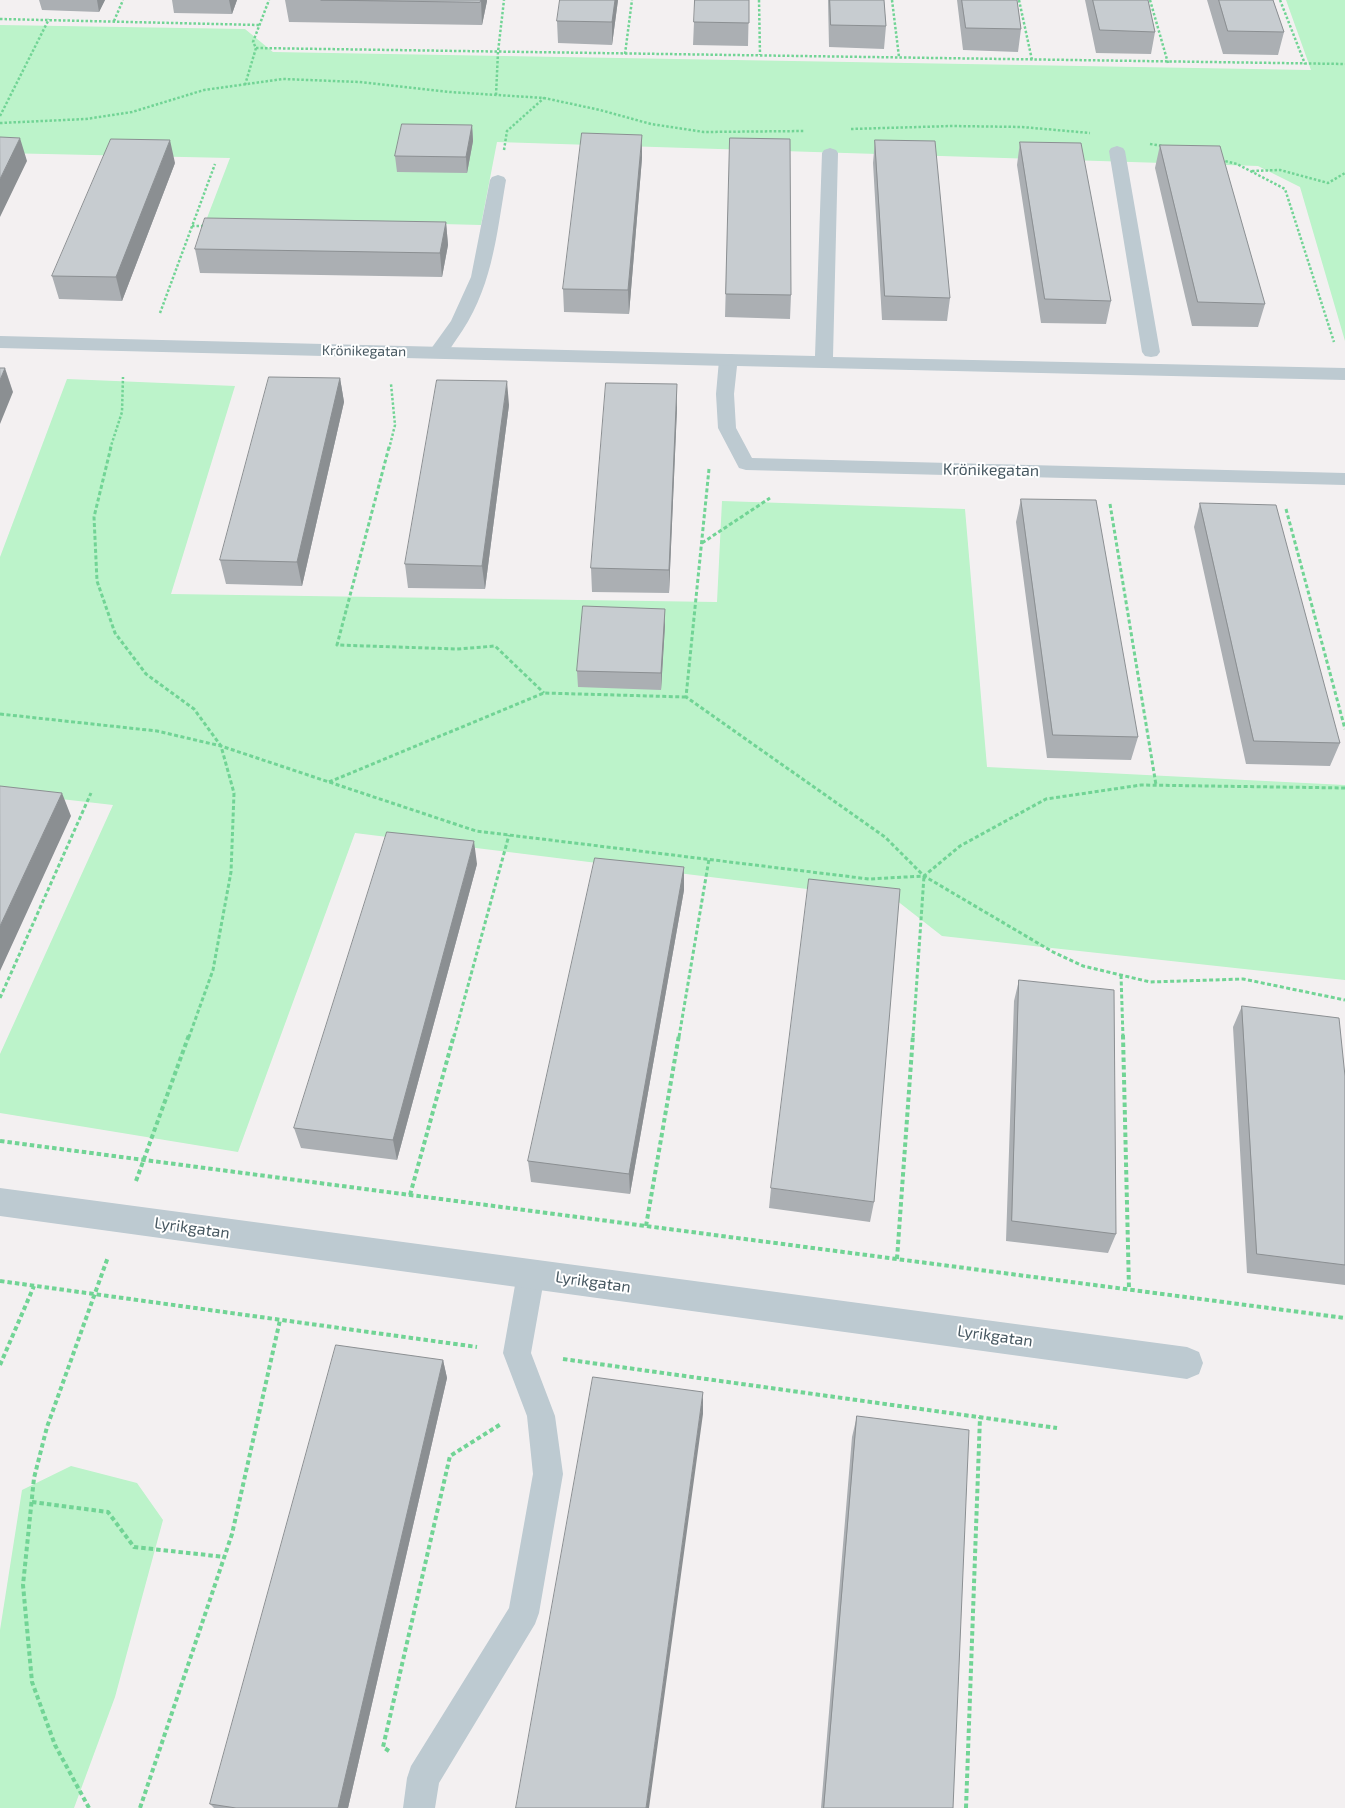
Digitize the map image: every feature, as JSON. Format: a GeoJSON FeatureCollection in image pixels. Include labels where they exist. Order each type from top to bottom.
{"type":"FeatureCollection","features":[{"type":"Feature","properties":{"kind":"street","name":"Krönikegatan"},"geometry":{"type":"LineString","coordinates":[[0,342],[728,360]]}},
{"type":"Feature","properties":{"kind":"street","name":"Lyrikgatan"},"geometry":{"type":"LineString","coordinates":[[0,1202],[1187,1363]]}},
{"type":"Feature","properties":{"kind":"lane"},"geometry":{"type":"LineString","coordinates":[[1116,150],[1151,352]]}},
{"type":"Feature","properties":{"kind":"lane"},"geometry":{"type":"LineString","coordinates":[[824,362],[830,154]]}},
{"type":"Feature","properties":{"kind":"lane"},"geometry":{"type":"LineString","coordinates":[[437,353],[460,322],[480,277],[498,180]]}},
{"type":"Feature","properties":{"kind":"lane","name":"Krönikegatan"},"geometry":{"type":"LineString","coordinates":[[1345,374],[728,360],[725,394],[727,428],[746,464],[1345,479]]}},
{"type":"Feature","properties":{"kind":"lane"},"geometry":{"type":"LineString","coordinates":[[418,1808],[423,1778],[524,1613],[548,1474],[541,1416],[518,1353],[530,1274]]}},
{"type":"Feature","properties":{"kind":"path"},"geometry":{"type":"LineString","coordinates":[[114,21],[123,0]]}},
{"type":"Feature","properties":{"kind":"path"},"geometry":{"type":"LineString","coordinates":[[245,84],[256,48],[253,42],[269,0]]}},
{"type":"Feature","properties":{"kind":"path"},"geometry":{"type":"LineString","coordinates":[[496,95],[498,52],[504,0]]}},
{"type":"Feature","properties":{"kind":"path"},"geometry":{"type":"LineString","coordinates":[[625,54],[632,0]]}},
{"type":"Feature","properties":{"kind":"path"},"geometry":{"type":"LineString","coordinates":[[759,0],[760,55]]}},
{"type":"Feature","properties":{"kind":"path"},"geometry":{"type":"LineString","coordinates":[[892,0],[898,57]]}},
{"type":"Feature","properties":{"kind":"path"},"geometry":{"type":"LineString","coordinates":[[1020,0],[1032,60]]}},
{"type":"Feature","properties":{"kind":"path"},"geometry":{"type":"LineString","coordinates":[[1150,0],[1168,63]]}},
{"type":"Feature","properties":{"kind":"path"},"geometry":{"type":"LineString","coordinates":[[1280,0],[1305,64]]}},
{"type":"Feature","properties":{"kind":"path"},"geometry":{"type":"LineString","coordinates":[[0,19],[259,24]]}},
{"type":"Feature","properties":{"kind":"path"},"geometry":{"type":"LineString","coordinates":[[0,116],[49,19]]}},
{"type":"Feature","properties":{"kind":"path"},"geometry":{"type":"LineString","coordinates":[[256,48],[898,57],[1168,63],[1345,64]]}},
{"type":"Feature","properties":{"kind":"path"},"geometry":{"type":"LineString","coordinates":[[0,123],[86,118],[132,112],[204,90],[283,79],[359,82],[544,98],[600,110],[651,124],[704,132],[814,131]]}},
{"type":"Feature","properties":{"kind":"path"},"geometry":{"type":"LineString","coordinates":[[498,180],[507,131],[544,98]]}},
{"type":"Feature","properties":{"kind":"path"},"geometry":{"type":"LineString","coordinates":[[844,130],[961,126],[1022,127],[1093,134]]}},
{"type":"Feature","properties":{"kind":"path"},"geometry":{"type":"LineString","coordinates":[[1148,144],[1166,147]]}},
{"type":"Feature","properties":{"kind":"path"},"geometry":{"type":"LineString","coordinates":[[1219,159],[1237,164],[1285,189],[1336,348]]}},
{"type":"Feature","properties":{"kind":"path"},"geometry":{"type":"LineString","coordinates":[[160,314],[215,164]]}},
{"type":"Feature","properties":{"kind":"path"},"geometry":{"type":"LineString","coordinates":[[1251,171],[1280,170],[1328,183],[1345,173]]}},
{"type":"Feature","properties":{"kind":"path"},"geometry":{"type":"LineString","coordinates":[[192,226],[212,226]]}},
{"type":"Feature","properties":{"kind":"path"},"geometry":{"type":"LineString","coordinates":[[90,1808],[55,1745],[32,1682],[23,1585],[34,1478],[47,1427],[213,970],[232,872],[234,793],[221,746],[194,709],[146,674],[114,633],[97,581],[94,517],[105,466],[122,412],[123,377]]}},
{"type":"Feature","properties":{"kind":"path"},"geometry":{"type":"LineString","coordinates":[[391,384],[395,425],[337,645],[457,649],[495,646],[544,693]]}},
{"type":"Feature","properties":{"kind":"path"},"geometry":{"type":"LineString","coordinates":[[686,697],[710,464]]}},
{"type":"Feature","properties":{"kind":"path"},"geometry":{"type":"LineString","coordinates":[[702,543],[775,494]]}},
{"type":"Feature","properties":{"kind":"path"},"geometry":{"type":"LineString","coordinates":[[1109,504],[1156,785]]}},
{"type":"Feature","properties":{"kind":"path"},"geometry":{"type":"LineString","coordinates":[[1286,508],[1345,729]]}},
{"type":"Feature","properties":{"kind":"path"},"geometry":{"type":"LineString","coordinates":[[328,782],[544,693],[686,697],[886,837],[924,876],[1053,952],[1083,966],[1150,982],[1243,979],[1345,1000],[1345,1005]]}},
{"type":"Feature","properties":{"kind":"path"},"geometry":{"type":"LineString","coordinates":[[0,714],[157,730],[221,746],[476,831],[869,878],[924,876],[960,846],[1046,799],[1141,785],[1345,788]]}},
{"type":"Feature","properties":{"kind":"path"},"geometry":{"type":"LineString","coordinates":[[0,998],[91,793]]}},
{"type":"Feature","properties":{"kind":"path"},"geometry":{"type":"LineString","coordinates":[[410,1195],[509,835]]}},
{"type":"Feature","properties":{"kind":"path"},"geometry":{"type":"LineString","coordinates":[[646,1226],[710,859]]}},
{"type":"Feature","properties":{"kind":"path"},"geometry":{"type":"LineString","coordinates":[[897,1259],[924,876]]}},
{"type":"Feature","properties":{"kind":"path"},"geometry":{"type":"LineString","coordinates":[[1121,975],[1129,1290]]}},
{"type":"Feature","properties":{"kind":"path"},"geometry":{"type":"LineString","coordinates":[[0,1141],[1345,1318]]}},
{"type":"Feature","properties":{"kind":"path"},"geometry":{"type":"LineString","coordinates":[[0,1364],[34,1286]]}},
{"type":"Feature","properties":{"kind":"path"},"geometry":{"type":"LineString","coordinates":[[140,1808],[232,1534],[280,1320]]}},
{"type":"Feature","properties":{"kind":"path"},"geometry":{"type":"LineString","coordinates":[[423,1778],[383,1747],[450,1456],[536,1403]]}},
{"type":"Feature","properties":{"kind":"path"},"geometry":{"type":"LineString","coordinates":[[966,1808],[980,1417]]}},
{"type":"Feature","properties":{"kind":"path"},"geometry":{"type":"LineString","coordinates":[[32,1502],[108,1512],[134,1547],[225,1557]]}},
{"type":"Feature","properties":{"kind":"green space"},"geometry":{"type":"Polygon","coordinates":[[[1286,0],[1345,0],[1345,341],[1300,187],[1258,166],[497,142],[481,225],[207,218],[230,158],[0,153],[0,25],[245,29],[273,52],[1311,70],[1286,0]]]}},
{"type":"Feature","properties":{"kind":"green space"},"geometry":{"type":"Polygon","coordinates":[[[67,379],[235,386],[171,594],[717,602],[722,501],[965,509],[987,767],[1345,785],[1345,980],[942,936],[896,900],[355,833],[238,1152],[0,1113],[0,1054],[113,805],[0,792],[0,557],[67,379]]]}},
{"type":"Feature","properties":{"kind":"green space"},"geometry":{"type":"Polygon","coordinates":[[[71,1466],[137,1483],[163,1520],[115,1697],[74,1808],[0,1808],[0,1630],[22,1490],[71,1466]]]}},
{"type":"Feature","properties":{"kind":"building"},"geometry":{"type":"Polygon","coordinates":[[[321,0],[481,0],[480,2],[321,0]]]}},
{"type":"Feature","properties":{"kind":"building"},"geometry":{"type":"Polygon","coordinates":[[[560,0],[615,0],[612,22],[557,21],[560,0]]]}},
{"type":"Feature","properties":{"kind":"building"},"geometry":{"type":"Polygon","coordinates":[[[695,0],[749,0],[749,23],[694,22],[695,0]]]}},
{"type":"Feature","properties":{"kind":"building"},"geometry":{"type":"Polygon","coordinates":[[[830,0],[884,0],[886,26],[831,25],[830,0]]]}},
{"type":"Feature","properties":{"kind":"building"},"geometry":{"type":"Polygon","coordinates":[[[962,0],[1017,0],[1021,29],[966,28],[962,0]]]}},
{"type":"Feature","properties":{"kind":"building"},"geometry":{"type":"Polygon","coordinates":[[[1093,0],[1148,0],[1155,32],[1100,30],[1093,0]]]}},
{"type":"Feature","properties":{"kind":"building"},"geometry":{"type":"Polygon","coordinates":[[[1219,0],[1273,0],[1284,32],[1228,31],[1219,0]]]}},
{"type":"Feature","properties":{"kind":"building"},"geometry":{"type":"Polygon","coordinates":[[[402,124],[472,125],[466,157],[395,156],[402,124]]]}},
{"type":"Feature","properties":{"kind":"building"},"geometry":{"type":"Polygon","coordinates":[[[582,133],[642,135],[628,290],[563,289],[582,133]]]}},
{"type":"Feature","properties":{"kind":"building"},"geometry":{"type":"Polygon","coordinates":[[[0,137],[20,138],[0,179],[0,137]]]}},
{"type":"Feature","properties":{"kind":"building"},"geometry":{"type":"Polygon","coordinates":[[[730,138],[790,139],[791,295],[726,294],[730,138]]]}},
{"type":"Feature","properties":{"kind":"building"},"geometry":{"type":"Polygon","coordinates":[[[111,139],[170,140],[116,277],[52,276],[111,139]]]}},
{"type":"Feature","properties":{"kind":"building"},"geometry":{"type":"Polygon","coordinates":[[[875,140],[935,141],[950,298],[885,296],[875,140]]]}},
{"type":"Feature","properties":{"kind":"building"},"geometry":{"type":"Polygon","coordinates":[[[1020,142],[1081,143],[1111,301],[1045,299],[1020,142]]]}},
{"type":"Feature","properties":{"kind":"building"},"geometry":{"type":"Polygon","coordinates":[[[1160,145],[1220,146],[1265,304],[1198,302],[1160,145]]]}},
{"type":"Feature","properties":{"kind":"building"},"geometry":{"type":"Polygon","coordinates":[[[205,218],[446,222],[440,253],[195,249],[205,218]]]}},
{"type":"Feature","properties":{"kind":"building"},"geometry":{"type":"Polygon","coordinates":[[[0,368],[5,368],[0,380],[0,368]]]}},
{"type":"Feature","properties":{"kind":"building"},"geometry":{"type":"Polygon","coordinates":[[[269,377],[340,378],[297,562],[220,560],[269,377]]]}},
{"type":"Feature","properties":{"kind":"building"},"geometry":{"type":"Polygon","coordinates":[[[437,380],[507,381],[482,566],[405,564],[437,380]]]}},
{"type":"Feature","properties":{"kind":"building"},"geometry":{"type":"Polygon","coordinates":[[[606,383],[677,384],[669,570],[591,568],[606,383]]]}},
{"type":"Feature","properties":{"kind":"building"},"geometry":{"type":"Polygon","coordinates":[[[1021,499],[1096,500],[1138,737],[1053,735],[1021,499]]]}},
{"type":"Feature","properties":{"kind":"building"},"geometry":{"type":"Polygon","coordinates":[[[1200,503],[1276,505],[1340,743],[1254,741],[1200,503]]]}},
{"type":"Feature","properties":{"kind":"building"},"geometry":{"type":"Polygon","coordinates":[[[583,606],[665,609],[661,673],[577,671],[583,606]]]}},
{"type":"Feature","properties":{"kind":"building"},"geometry":{"type":"Polygon","coordinates":[[[0,786],[62,793],[0,926],[0,786]]]}},
{"type":"Feature","properties":{"kind":"building"},"geometry":{"type":"Polygon","coordinates":[[[387,832],[474,841],[393,1140],[294,1128],[387,832]]]}},
{"type":"Feature","properties":{"kind":"building"},"geometry":{"type":"Polygon","coordinates":[[[595,858],[684,867],[629,1174],[528,1161],[595,858]]]}},
{"type":"Feature","properties":{"kind":"building"},"geometry":{"type":"Polygon","coordinates":[[[809,879],[900,889],[874,1202],[771,1188],[809,879]]]}},
{"type":"Feature","properties":{"kind":"building"},"geometry":{"type":"Polygon","coordinates":[[[1019,980],[1114,990],[1116,1234],[1012,1221],[1019,980]]]}},
{"type":"Feature","properties":{"kind":"building"},"geometry":{"type":"Polygon","coordinates":[[[1242,1006],[1339,1018],[1345,1076],[1345,1265],[1257,1254],[1242,1006]]]}},
{"type":"Feature","properties":{"kind":"building"},"geometry":{"type":"Polygon","coordinates":[[[336,1345],[443,1360],[338,1808],[236,1808],[210,1804],[336,1345]]]}},
{"type":"Feature","properties":{"kind":"building"},"geometry":{"type":"Polygon","coordinates":[[[593,1377],[703,1392],[646,1808],[516,1808],[593,1377]]]}},
{"type":"Feature","properties":{"kind":"building"},"geometry":{"type":"Polygon","coordinates":[[[857,1416],[969,1430],[953,1808],[824,1808],[857,1416]]]}}]}
